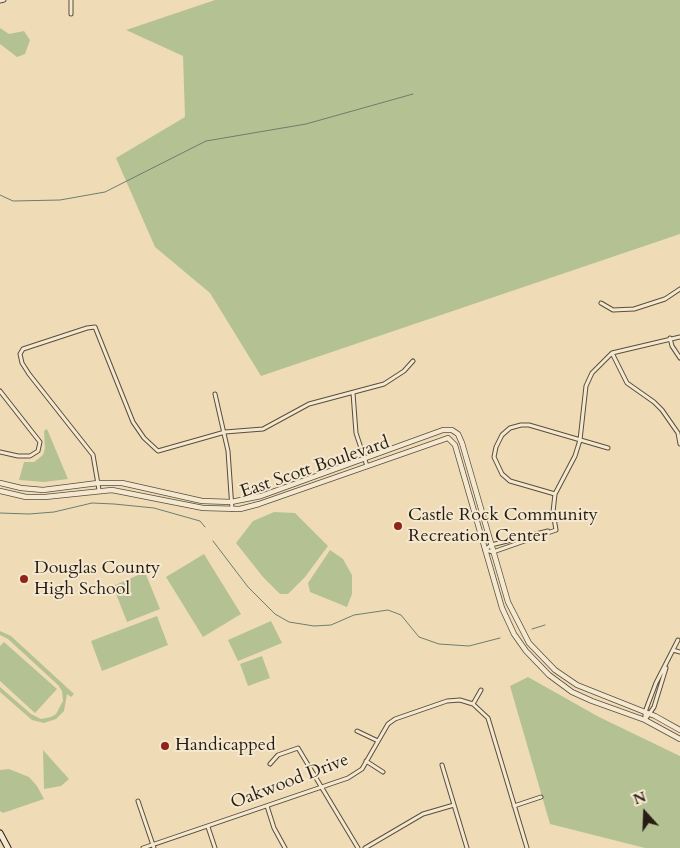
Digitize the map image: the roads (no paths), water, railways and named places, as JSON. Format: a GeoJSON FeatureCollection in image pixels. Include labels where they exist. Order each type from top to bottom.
{"type":"FeatureCollection","features":[{"type":"Feature","properties":{"kind":"main road"},"geometry":{"type":"LineString","coordinates":[[0,833],[8,848]]}},
{"type":"Feature","properties":{"kind":"street"},"geometry":{"type":"LineString","coordinates":[[0,1],[4,0]]}},
{"type":"Feature","properties":{"kind":"street"},"geometry":{"type":"LineString","coordinates":[[71,0],[71,14]]}},
{"type":"Feature","properties":{"kind":"street"},"geometry":{"type":"LineString","coordinates":[[601,303],[613,310],[634,309],[665,300],[680,289]]}},
{"type":"Feature","properties":{"kind":"street"},"geometry":{"type":"LineString","coordinates":[[99,490],[93,455],[29,374],[22,363],[20,354],[23,349],[95,327],[130,416],[141,433],[158,451],[224,432],[262,429],[309,404],[376,387],[404,371],[412,361]]}},
{"type":"Feature","properties":{"kind":"street"},"geometry":{"type":"LineString","coordinates":[[556,530],[555,494],[575,456],[580,440],[586,386],[592,373],[612,353],[680,337]]}},
{"type":"Feature","properties":{"kind":"street"},"geometry":{"type":"LineString","coordinates":[[670,338],[672,346],[680,358]]}},
{"type":"Feature","properties":{"kind":"street"},"geometry":{"type":"LineString","coordinates":[[612,353],[627,383],[662,410],[678,433],[680,444]]}},
{"type":"Feature","properties":{"kind":"street"},"geometry":{"type":"LineString","coordinates":[[0,391],[40,442],[38,451],[30,456],[0,452]]}},
{"type":"Feature","properties":{"kind":"street"},"geometry":{"type":"LineString","coordinates":[[353,393],[356,433],[367,466]]}},
{"type":"Feature","properties":{"kind":"street"},"geometry":{"type":"LineString","coordinates":[[215,394],[224,432],[232,510]]}},
{"type":"Feature","properties":{"kind":"street"},"geometry":{"type":"LineString","coordinates":[[555,494],[510,481],[497,466],[494,457],[496,447],[502,435],[510,428],[521,425],[608,448]]}},
{"type":"Feature","properties":{"kind":"street","name":"East Scott Boulevard"},"geometry":{"type":"LineString","coordinates":[[0,483],[21,488],[43,490],[98,483],[122,483],[202,501],[232,502],[261,496],[443,430],[454,431],[462,443],[491,545]]}},
{"type":"Feature","properties":{"kind":"street","name":"East Scott Boulevard"},"geometry":{"type":"LineString","coordinates":[[0,490],[19,495],[45,497],[99,490],[131,492],[212,510],[232,510],[259,504],[443,438],[450,438],[454,445],[485,550]]}},
{"type":"Feature","properties":{"kind":"street"},"geometry":{"type":"LineString","coordinates":[[485,550],[491,545],[556,530]]}},
{"type":"Feature","properties":{"kind":"street"},"geometry":{"type":"LineString","coordinates":[[485,550],[493,552],[556,530]]}},
{"type":"Feature","properties":{"kind":"street"},"geometry":{"type":"LineString","coordinates":[[491,545],[514,618],[541,657],[562,676],[582,688],[650,714],[680,730]]}},
{"type":"Feature","properties":{"kind":"street"},"geometry":{"type":"LineString","coordinates":[[485,550],[505,615],[520,643],[533,659],[557,681],[581,696],[645,720],[680,739]]}},
{"type":"Feature","properties":{"kind":"street"},"geometry":{"type":"LineString","coordinates":[[645,720],[645,712],[678,640]]}},
{"type":"Feature","properties":{"kind":"street"},"geometry":{"type":"LineString","coordinates":[[673,650],[680,652]]}},
{"type":"Feature","properties":{"kind":"street"},"geometry":{"type":"LineString","coordinates":[[645,720],[650,714],[661,687],[666,665]]}},
{"type":"Feature","properties":{"kind":"street"},"geometry":{"type":"LineString","coordinates":[[481,690],[474,704],[488,718],[527,848]]}},
{"type":"Feature","properties":{"kind":"street","name":"Oakwood Drive"},"geometry":{"type":"LineString","coordinates":[[143,848],[354,776],[366,761],[388,724],[394,719],[447,701],[460,700],[474,704]]}},
{"type":"Feature","properties":{"kind":"street"},"geometry":{"type":"LineString","coordinates":[[358,730],[378,741]]}},
{"type":"Feature","properties":{"kind":"street"},"geometry":{"type":"LineString","coordinates":[[270,764],[278,755],[298,748],[358,848]]}},
{"type":"Feature","properties":{"kind":"street"},"geometry":{"type":"LineString","coordinates":[[366,761],[383,772]]}},
{"type":"Feature","properties":{"kind":"street"},"geometry":{"type":"LineString","coordinates":[[442,765],[467,848]]}},
{"type":"Feature","properties":{"kind":"street"},"geometry":{"type":"LineString","coordinates":[[514,806],[541,798]]}},
{"type":"Feature","properties":{"kind":"street"},"geometry":{"type":"LineString","coordinates":[[138,801],[153,846]]}},
{"type":"Feature","properties":{"kind":"street"},"geometry":{"type":"LineString","coordinates":[[365,848],[423,814],[454,805]]}},
{"type":"Feature","properties":{"kind":"street"},"geometry":{"type":"LineString","coordinates":[[266,806],[274,828],[285,848]]}},
{"type":"Feature","properties":{"kind":"street"},"geometry":{"type":"LineString","coordinates":[[208,826],[215,848]]}},
{"type":"Feature","properties":{"kind":"waterway"},"geometry":{"type":"LineString","coordinates":[[0,195],[13,201],[60,200],[105,192],[206,141],[306,124],[413,94]]}},
{"type":"Feature","properties":{"kind":"waterway"},"geometry":{"type":"LineString","coordinates":[[0,513],[29,514],[54,512],[92,503],[114,504],[154,508],[200,521],[205,527]]}},
{"type":"Feature","properties":{"kind":"waterway"},"geometry":{"type":"LineString","coordinates":[[213,541],[248,587],[275,614],[289,622],[314,626],[331,625],[354,615],[388,610],[401,615],[419,637],[439,644],[469,646],[500,638]]}},
{"type":"Feature","properties":{"kind":"waterway"},"geometry":{"type":"LineString","coordinates":[[532,629],[545,625]]}},
{"type":"Feature","properties":{"kind":"place","name":"Castle Rock Community Recreation Center"},"geometry":{"type":"Point","coordinates":[398,526]}},
{"type":"Feature","properties":{"kind":"place","name":"Douglas County High School"},"geometry":{"type":"Point","coordinates":[24,579]}},
{"type":"Feature","properties":{"kind":"place","name":"Handicapped"},"geometry":{"type":"Point","coordinates":[165,746]}}]}
